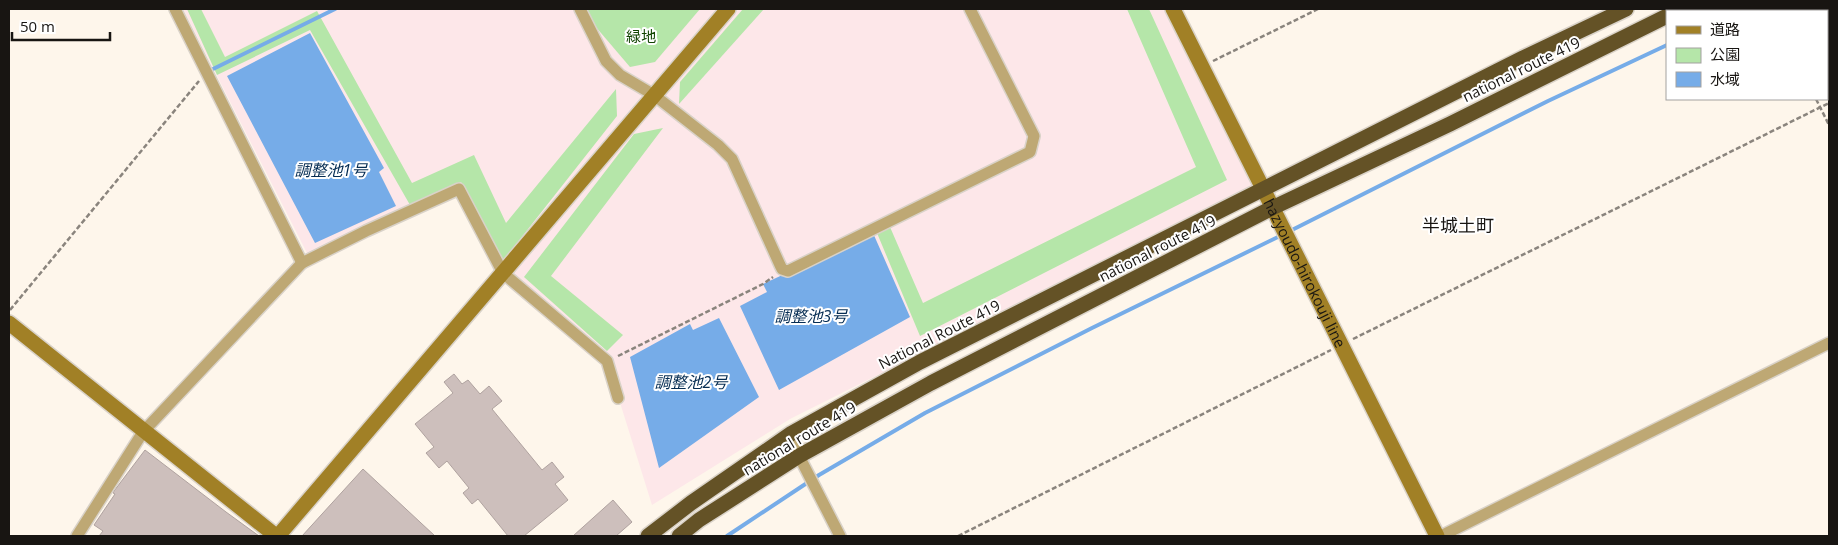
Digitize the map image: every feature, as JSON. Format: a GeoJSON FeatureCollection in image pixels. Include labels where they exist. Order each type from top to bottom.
{"type":"FeatureCollection","features":[{"type":"Feature","properties":{"kind":"highway","name":"national route 419"},"geometry":{"type":"LineString","coordinates":[[1263,189],[1626,9]]}},
{"type":"Feature","properties":{"kind":"highway","name":"national route 419"},"geometry":{"type":"LineString","coordinates":[[679,536],[699,520],[799,456],[931,383],[1272,208],[1450,124],[1666,16]]}},
{"type":"Feature","properties":{"kind":"highway","name":"National Route 419"},"geometry":{"type":"LineString","coordinates":[[648,536],[691,503],[792,433],[920,362],[1263,189]]}},
{"type":"Feature","properties":{"kind":"street"},"geometry":{"type":"LineString","coordinates":[[175,9],[302,263]]}},
{"type":"Feature","properties":{"kind":"street"},"geometry":{"type":"LineString","coordinates":[[580,9],[606,61],[620,75],[654,96],[718,145],[732,159],[782,269],[788,271],[1030,152],[1034,136],[970,9]]}},
{"type":"Feature","properties":{"kind":"street"},"geometry":{"type":"LineString","coordinates":[[9,323],[143,432],[277,536],[728,9]]}},
{"type":"Feature","properties":{"kind":"street","name":"hazyoudo-hirokouji line"},"geometry":{"type":"LineString","coordinates":[[1173,9],[1439,536]]}},
{"type":"Feature","properties":{"kind":"street"},"geometry":{"type":"LineString","coordinates":[[77,536],[143,432],[302,263],[366,231],[459,189],[503,273],[608,361],[618,398]]}},
{"type":"Feature","properties":{"kind":"street"},"geometry":{"type":"LineString","coordinates":[[1439,536],[1829,343]]}},
{"type":"Feature","properties":{"kind":"street"},"geometry":{"type":"LineString","coordinates":[[792,433],[799,456],[840,536]]}},
{"type":"Feature","properties":{"kind":"path"},"geometry":{"type":"LineString","coordinates":[[1202,66],[1318,9]]}},
{"type":"Feature","properties":{"kind":"path"},"geometry":{"type":"LineString","coordinates":[[9,311],[206,72]]}},
{"type":"Feature","properties":{"kind":"path"},"geometry":{"type":"LineString","coordinates":[[1816,100],[1829,125]]}},
{"type":"Feature","properties":{"kind":"path"},"geometry":{"type":"LineString","coordinates":[[958,536],[1829,103]]}},
{"type":"Feature","properties":{"kind":"path"},"geometry":{"type":"LineString","coordinates":[[608,361],[763,284],[782,269]]}},
{"type":"Feature","properties":{"kind":"shaded area"},"geometry":{"type":"Polygon","coordinates":[[[183,9],[1166,9],[1254,186],[790,419],[652,505],[607,361],[503,273],[459,190],[309,257],[183,9]]]}},
{"type":"Feature","properties":{"kind":"green space"},"geometry":{"type":"Polygon","coordinates":[[[187,9],[201,9],[225,57],[317,11],[412,183],[474,155],[506,223],[616,89],[617,116],[502,262],[461,182],[410,205],[310,30],[217,75],[187,9]]]}},
{"type":"Feature","properties":{"kind":"green space","name":"緑地"},"geometry":{"type":"Polygon","coordinates":[[[587,9],[700,9],[655,62],[630,67],[595,26],[587,9]]]}},
{"type":"Feature","properties":{"kind":"green space","name":"緑地"},"geometry":{"type":"Polygon","coordinates":[[[743,9],[764,9],[679,104],[680,82],[743,9]]]}},
{"type":"Feature","properties":{"kind":"green space"},"geometry":{"type":"Polygon","coordinates":[[[1127,9],[1149,9],[1227,180],[920,336],[877,233],[890,227],[923,303],[1196,167],[1127,9]]]}},
{"type":"Feature","properties":{"kind":"green space"},"geometry":{"type":"Polygon","coordinates":[[[663,128],[551,276],[623,335],[607,351],[524,277],[634,134],[663,128]]]}},
{"type":"Feature","properties":{"kind":"water","name":"調整池1号"},"geometry":{"type":"Polygon","coordinates":[[[310,33],[384,168],[379,172],[396,206],[315,243],[227,76],[310,33]]]}},
{"type":"Feature","properties":{"kind":"water","name":"調整池3号"},"geometry":{"type":"Polygon","coordinates":[[[873,233],[910,317],[779,390],[740,306],[767,292],[763,284],[873,233]]]}},
{"type":"Feature","properties":{"kind":"water","name":"調整池2号"},"geometry":{"type":"Polygon","coordinates":[[[719,318],[759,397],[659,468],[630,357],[690,324],[693,330],[719,318]]]}},
{"type":"Feature","properties":{"kind":"building"},"geometry":{"type":"Polygon","coordinates":[[[454,374],[462,384],[468,380],[480,394],[489,386],[502,401],[492,409],[542,470],[552,462],[564,477],[555,484],[568,500],[524,536],[508,536],[478,499],[472,504],[463,493],[469,488],[447,461],[439,468],[426,453],[434,447],[415,424],[453,393],[444,382],[454,374]]]}},
{"type":"Feature","properties":{"kind":"building"},"geometry":{"type":"Polygon","coordinates":[[[145,450],[259,536],[99,536],[103,531],[94,525],[115,494],[113,493],[114,491],[145,450]]]}},
{"type":"Feature","properties":{"kind":"building"},"geometry":{"type":"Polygon","coordinates":[[[363,469],[435,536],[302,536],[363,469]]]}},
{"type":"Feature","properties":{"kind":"building"},"geometry":{"type":"Polygon","coordinates":[[[613,500],[632,522],[616,536],[573,536],[613,500]]]}},
{"type":"Feature","properties":{"kind":"waterway"},"geometry":{"type":"LineString","coordinates":[[209,71],[335,9]]}},
{"type":"Feature","properties":{"kind":"waterway"},"geometry":{"type":"LineString","coordinates":[[1288,232],[1548,101],[1666,45]]}},
{"type":"Feature","properties":{"kind":"waterway"},"geometry":{"type":"LineString","coordinates":[[727,536],[819,475],[925,413],[1092,328],[1282,235]]}},
{"type":"Feature","properties":{"kind":"district","name":"半城土町"},"geometry":{"type":"Point","coordinates":[1458,225]}}]}
